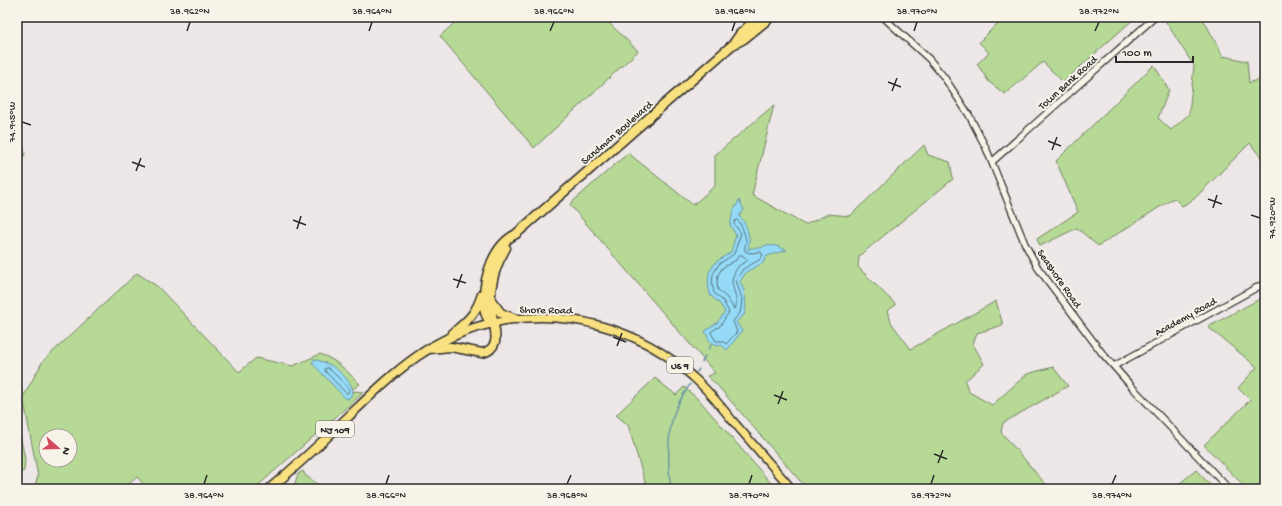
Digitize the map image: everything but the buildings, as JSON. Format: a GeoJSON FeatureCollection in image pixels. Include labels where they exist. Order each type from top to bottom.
{"type":"FeatureCollection","features":[{"type":"Feature","properties":{"kind":"highway","name":"Sandman Boulevard"},"geometry":{"type":"LineString","coordinates":[[493,323],[491,300],[492,283],[502,256],[516,234],[731,46],[740,34],[758,17]]}},
{"type":"Feature","properties":{"kind":"highway","name":"Sandman Boulevard"},"geometry":{"type":"LineString","coordinates":[[731,46],[744,39],[770,17]]}},
{"type":"Feature","properties":{"kind":"highway","name":"Sandman Boulevard"},"geometry":{"type":"LineString","coordinates":[[493,323],[487,319],[485,312],[485,283],[488,270],[497,253],[509,237],[516,234]]}},
{"type":"Feature","properties":{"kind":"highway"},"geometry":{"type":"LineString","coordinates":[[446,339],[474,313],[485,283]]}},
{"type":"Feature","properties":{"kind":"highway","name":"US 9"},"geometry":{"type":"LineString","coordinates":[[491,300],[501,313],[516,319]]}},
{"type":"Feature","properties":{"kind":"highway"},"geometry":{"type":"LineString","coordinates":[[427,350],[451,347],[485,353],[492,348],[495,341],[493,323]]}},
{"type":"Feature","properties":{"kind":"highway","name":"Shore Road"},"geometry":{"type":"LineString","coordinates":[[269,489],[410,361],[446,339],[467,330],[493,323]]}},
{"type":"Feature","properties":{"kind":"main road","name":"Shore Road"},"geometry":{"type":"LineString","coordinates":[[493,323],[516,319],[553,318],[594,324],[630,336],[658,350],[683,368],[705,389],[792,489]]}},
{"type":"Feature","properties":{"kind":"street","name":"Seashore Road"},"geometry":{"type":"LineString","coordinates":[[883,17],[920,50],[944,77],[969,115],[993,161],[1025,244],[1038,268],[1102,353],[1229,489]]}},
{"type":"Feature","properties":{"kind":"street","name":"Town Bank Road"},"geometry":{"type":"LineString","coordinates":[[993,161],[1155,17]]}},
{"type":"Feature","properties":{"kind":"street","name":"Academy Road"},"geometry":{"type":"LineString","coordinates":[[1114,366],[1265,283]]}},
{"type":"Feature","properties":{"kind":"green space"},"geometry":{"type":"Polygon","coordinates":[[[461,17],[603,17],[638,51],[534,148],[440,36],[461,17]]]}},
{"type":"Feature","properties":{"kind":"green space"},"geometry":{"type":"Polygon","coordinates":[[[1004,17],[1136,17],[1063,82],[1043,62],[1005,94],[989,82],[977,64],[989,53],[979,42],[1004,17]]]}},
{"type":"Feature","properties":{"kind":"green space"},"geometry":{"type":"Polygon","coordinates":[[[1171,17],[1202,17],[1223,56],[1247,61],[1249,83],[1265,77],[1265,163],[1250,143],[1194,199],[1182,206],[1174,198],[1098,246],[1077,228],[1040,246],[1037,239],[1078,212],[1056,161],[1154,65],[1169,90],[1158,118],[1171,130],[1189,114],[1194,66],[1166,22],[1171,17]]]}},
{"type":"Feature","properties":{"kind":"green space"},"geometry":{"type":"Polygon","coordinates":[[[774,105],[752,195],[805,225],[828,214],[850,216],[924,145],[928,155],[950,162],[953,179],[859,256],[858,267],[896,305],[887,311],[892,324],[911,349],[996,301],[1003,325],[977,333],[973,344],[984,364],[965,381],[969,392],[992,405],[1027,374],[1053,367],[1068,386],[1003,423],[1001,432],[1051,489],[807,489],[717,385],[707,376],[715,373],[570,205],[628,153],[693,205],[715,186],[715,155],[774,105]]]}},
{"type":"Feature","properties":{"kind":"green space"},"geometry":{"type":"Polygon","coordinates":[[[18,120],[25,154],[17,168],[17,121],[18,120]]]}},
{"type":"Feature","properties":{"kind":"green space"},"geometry":{"type":"Polygon","coordinates":[[[137,273],[158,287],[239,372],[256,358],[293,366],[320,354],[337,363],[360,384],[353,389],[328,364],[314,359],[348,399],[354,391],[364,392],[254,489],[148,489],[137,477],[123,489],[34,489],[38,476],[23,397],[43,361],[137,273]]]}},
{"type":"Feature","properties":{"kind":"green space"},"geometry":{"type":"Polygon","coordinates":[[[1265,296],[1265,489],[1247,489],[1204,445],[1250,400],[1238,388],[1257,367],[1208,327],[1265,296]]]}},
{"type":"Feature","properties":{"kind":"green space"},"geometry":{"type":"Polygon","coordinates":[[[655,378],[676,395],[684,387],[700,401],[776,489],[647,489],[628,425],[616,415],[655,378]]]}},
{"type":"Feature","properties":{"kind":"green space"},"geometry":{"type":"Polygon","coordinates":[[[17,419],[25,459],[24,471],[17,474],[17,419]]]}},
{"type":"Feature","properties":{"kind":"green space"},"geometry":{"type":"Polygon","coordinates":[[[1196,470],[1214,489],[1173,489],[1196,470]]]}},
{"type":"Feature","properties":{"kind":"green space"},"geometry":{"type":"Polygon","coordinates":[[[303,471],[305,475],[324,489],[297,489],[295,483],[298,474],[303,471]]]}},
{"type":"Feature","properties":{"kind":"water"},"geometry":{"type":"Polygon","coordinates":[[[739,200],[744,210],[739,216],[745,223],[749,236],[748,250],[751,248],[761,248],[766,245],[777,246],[787,250],[767,256],[763,263],[746,272],[740,282],[745,293],[746,307],[744,315],[736,322],[742,331],[727,350],[721,345],[715,346],[709,340],[705,331],[717,323],[725,312],[720,304],[710,295],[708,284],[709,272],[716,262],[731,252],[736,235],[730,225],[733,212],[739,200]]]}},
{"type":"Feature","properties":{"kind":"water"},"geometry":{"type":"Polygon","coordinates":[[[314,359],[332,366],[345,377],[352,387],[353,391],[351,396],[347,399],[345,398],[312,363],[314,359]]]}},
{"type":"Feature","properties":{"kind":"waterway"},"geometry":{"type":"LineString","coordinates":[[708,349],[713,343]]}},
{"type":"Feature","properties":{"kind":"waterway"},"geometry":{"type":"LineString","coordinates":[[702,362],[705,356]]}},
{"type":"Feature","properties":{"kind":"waterway"},"geometry":{"type":"LineString","coordinates":[[671,489],[669,472],[670,430],[675,410],[690,384]]}}]}
